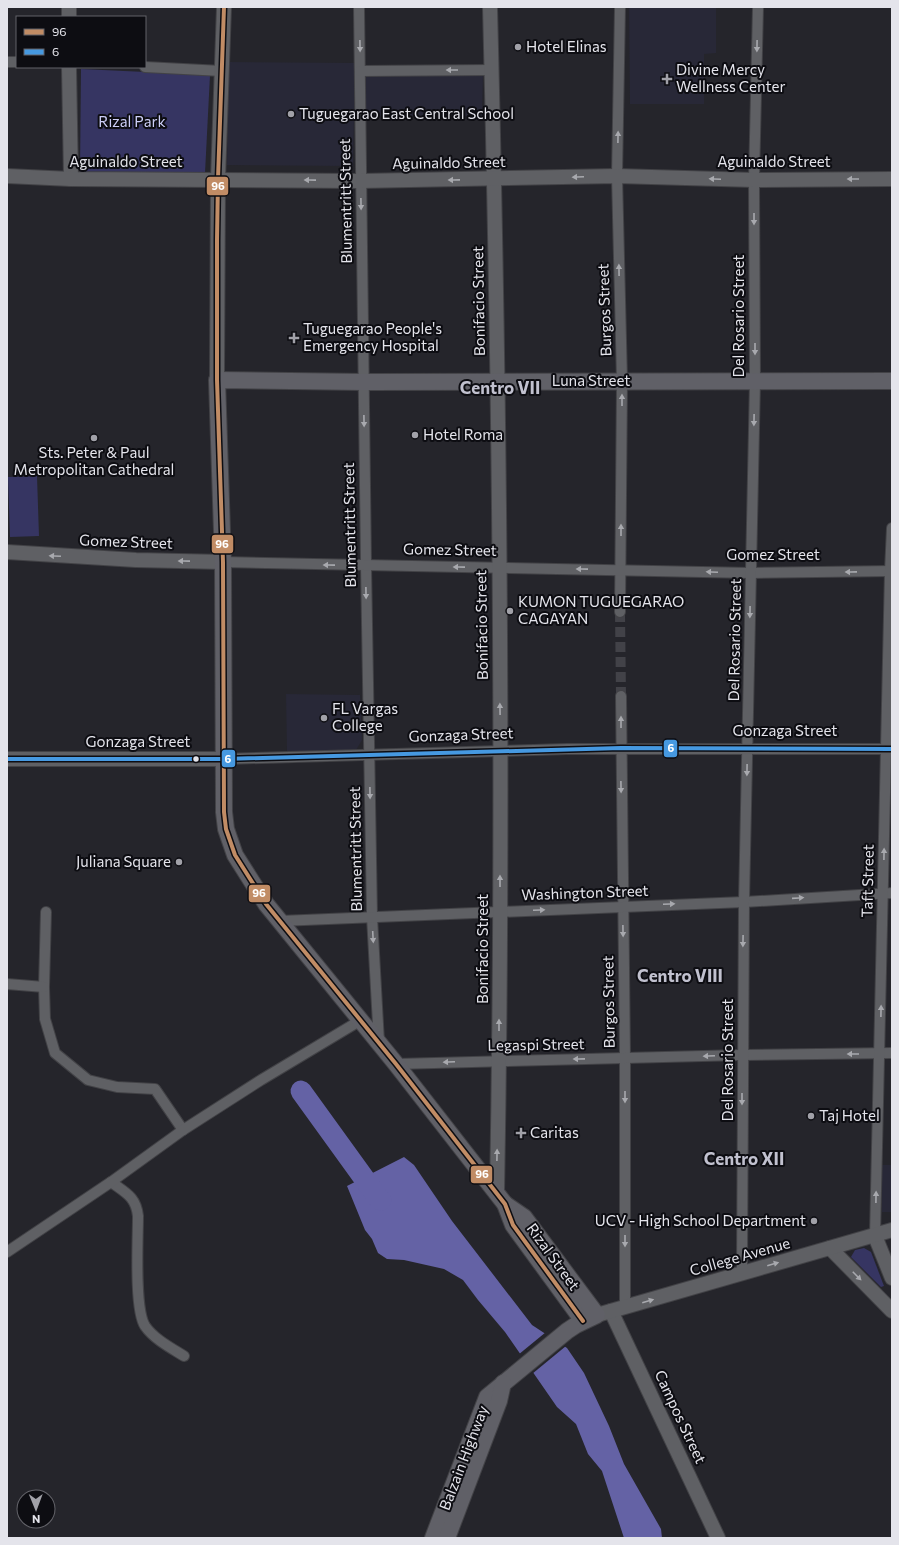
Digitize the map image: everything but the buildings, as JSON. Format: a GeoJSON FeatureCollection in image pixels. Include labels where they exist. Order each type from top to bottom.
{"type":"FeatureCollection","features":[{"type":"Feature","properties":{"kind":"main road","name":"Luna Street"},"geometry":{"type":"LineString","coordinates":[[217,380],[364,382],[892,381]]}},
{"type":"Feature","properties":{"kind":"main road","name":"Rizal Street"},"geometry":{"type":"LineString","coordinates":[[217,380],[223,562],[224,812],[230,844],[242,867],[280,921],[396,1064],[501,1199],[524,1217],[597,1316]]}},
{"type":"Feature","properties":{"kind":"main road","name":"Balzain Highway"},"geometry":{"type":"LineString","coordinates":[[433,1538],[487,1397],[568,1331],[597,1316]]}},
{"type":"Feature","properties":{"kind":"main road","name":"Balzain Highway"},"geometry":{"type":"LineString","coordinates":[[447,1538],[507,1380]]}},
{"type":"Feature","properties":{"kind":"street","name":"Rizal Street"},"geometry":{"type":"LineString","coordinates":[[217,380],[218,179],[224,7]]}},
{"type":"Feature","properties":{"kind":"street","name":"Blumentritt Street"},"geometry":{"type":"LineString","coordinates":[[359,7],[360,181],[369,754],[372,917],[378,1042]]}},
{"type":"Feature","properties":{"kind":"street","name":"Bonifacio Street"},"geometry":{"type":"LineString","coordinates":[[490,7],[498,381],[500,750],[499,1061],[501,1199]]}},
{"type":"Feature","properties":{"kind":"street","name":"Burgos Street"},"geometry":{"type":"LineString","coordinates":[[620,7],[617,176],[622,381],[620,612]]}},
{"type":"Feature","properties":{"kind":"street","name":"Del Rosario Street"},"geometry":{"type":"LineString","coordinates":[[742,1273],[742,1055],[755,381],[754,180],[758,7]]}},
{"type":"Feature","properties":{"kind":"street"},"geometry":{"type":"LineString","coordinates":[[146,67],[222,71]]}},
{"type":"Feature","properties":{"kind":"street"},"geometry":{"type":"LineString","coordinates":[[69,68],[71,179]]}},
{"type":"Feature","properties":{"kind":"street"},"geometry":{"type":"LineString","coordinates":[[360,70],[491,70]]}},
{"type":"Feature","properties":{"kind":"street","name":"Aguinaldo Street"},"geometry":{"type":"LineString","coordinates":[[7,176],[71,179],[360,181],[617,176],[754,180],[892,179]]}},
{"type":"Feature","properties":{"kind":"street","name":"Taft Street"},"geometry":{"type":"LineString","coordinates":[[875,1236],[880,1054],[888,893],[892,528]]}},
{"type":"Feature","properties":{"kind":"street","name":"Gomez Street"},"geometry":{"type":"LineString","coordinates":[[7,552],[136,560],[223,562],[620,569],[751,573],[891,571]]}},
{"type":"Feature","properties":{"kind":"street","name":"Burgos Street"},"geometry":{"type":"LineString","coordinates":[[621,696],[625,1058],[625,1307]]}},
{"type":"Feature","properties":{"kind":"street","name":"Gonzaga Street"},"geometry":{"type":"LineString","coordinates":[[7,759],[224,759],[500,750],[621,748],[889,749]]}},
{"type":"Feature","properties":{"kind":"street","name":"Washington Street"},"geometry":{"type":"LineString","coordinates":[[280,921],[744,902],[888,893]]}},
{"type":"Feature","properties":{"kind":"street"},"geometry":{"type":"LineString","coordinates":[[46,912],[44,987],[45,1019],[55,1053],[88,1080],[117,1087],[155,1089],[183,1130]]}},
{"type":"Feature","properties":{"kind":"street"},"geometry":{"type":"LineString","coordinates":[[7,984],[44,987]]}},
{"type":"Feature","properties":{"kind":"street"},"geometry":{"type":"LineString","coordinates":[[7,1252],[111,1182],[183,1130],[261,1080],[361,1020]]}},
{"type":"Feature","properties":{"kind":"street","name":"Legaspi Street"},"geometry":{"type":"LineString","coordinates":[[396,1064],[742,1055],[892,1053]]}},
{"type":"Feature","properties":{"kind":"street"},"geometry":{"type":"LineString","coordinates":[[111,1182],[131,1196],[137,1207],[138,1288],[142,1320],[153,1335],[184,1356]]}},
{"type":"Feature","properties":{"kind":"street","name":"College Avenue"},"geometry":{"type":"LineString","coordinates":[[597,1316],[892,1230]]}},
{"type":"Feature","properties":{"kind":"street"},"geometry":{"type":"LineString","coordinates":[[875,1236],[892,1278]]}},
{"type":"Feature","properties":{"kind":"street"},"geometry":{"type":"LineString","coordinates":[[830,1248],[892,1312]]}},
{"type":"Feature","properties":{"kind":"street","name":"Campos Street"},"geometry":{"type":"LineString","coordinates":[[597,1316],[718,1538]]}},
{"type":"Feature","properties":{"kind":"shaded area","name":"Divine Mercy Wellness Center"},"geometry":{"type":"Polygon","coordinates":[[[629,7],[716,7],[716,53],[704,54],[704,104],[630,104],[629,7]]]}},
{"type":"Feature","properties":{"kind":"shaded area","name":"Tuguegarao East Central School"},"geometry":{"type":"Polygon","coordinates":[[[229,62],[355,63],[353,166],[227,165],[229,62]]]}},
{"type":"Feature","properties":{"kind":"shaded area"},"geometry":{"type":"Polygon","coordinates":[[[366,73],[483,73],[482,116],[366,116],[366,73]]]}},
{"type":"Feature","properties":{"kind":"shaded area","name":"FL Vargas College"},"geometry":{"type":"Polygon","coordinates":[[[286,694],[360,695],[362,740],[356,750],[287,752],[286,694]]]}},
{"type":"Feature","properties":{"kind":"shaded area"},"geometry":{"type":"Polygon","coordinates":[[[404,1157],[414,1165],[452,1221],[532,1325],[567,1348],[584,1373],[609,1426],[624,1464],[661,1529],[662,1538],[624,1538],[602,1471],[588,1454],[576,1424],[557,1407],[505,1332],[463,1280],[444,1269],[404,1260],[387,1259],[378,1253],[372,1239],[365,1230],[347,1186],[404,1157]]]}},
{"type":"Feature","properties":{"kind":"shaded area"},"geometry":{"type":"Polygon","coordinates":[[[881,1165],[892,1165],[892,1212],[882,1212],[881,1165]]]}},
{"type":"Feature","properties":{"kind":"green space","name":"Rizal Park"},"geometry":{"type":"Polygon","coordinates":[[[81,69],[210,75],[205,173],[80,173],[81,69]]]}},
{"type":"Feature","properties":{"kind":"green space"},"geometry":{"type":"Polygon","coordinates":[[[37,476],[39,536],[10,537],[8,477],[37,476]]]}},
{"type":"Feature","properties":{"kind":"green space"},"geometry":{"type":"Polygon","coordinates":[[[864,1248],[871,1252],[884,1286],[881,1287],[851,1257],[855,1250],[864,1248]]]}},
{"type":"Feature","properties":{"kind":"pier"},"geometry":{"type":"Polygon","coordinates":[[[546,1332],[566,1346],[532,1374],[518,1355],[546,1332]]]}},
{"type":"Feature","properties":{"kind":"waterway"},"geometry":{"type":"LineString","coordinates":[[301,1091],[381,1200]]}},
{"type":"Feature","properties":{"kind":"tunnel"},"geometry":{"type":"LineString","coordinates":[[620,612],[621,696]]}},
{"type":"Feature","properties":{"kind":"transit line","name":"96"},"geometry":{"type":"LineString","coordinates":[[224,7],[218,179],[217,380],[223,562],[224,812],[226,829],[235,855],[266,904],[396,1064],[505,1204],[513,1225],[583,1321]]}},
{"type":"Feature","properties":{"kind":"transit line","name":"6"},"geometry":{"type":"LineString","coordinates":[[7,759],[224,759],[621,748],[892,749]]}},
{"type":"Feature","properties":{"kind":"place","name":"Hotel Elinas"},"geometry":{"type":"Point","coordinates":[518,47]}},
{"type":"Feature","properties":{"kind":"place","name":"Divine Mercy Wellness Center"},"geometry":{"type":"Point","coordinates":[667,79]}},
{"type":"Feature","properties":{"kind":"place","name":"Tuguegarao East Central School"},"geometry":{"type":"Point","coordinates":[291,114]}},
{"type":"Feature","properties":{"kind":"place","name":"Tuguegarao People's Emergency Hospital"},"geometry":{"type":"Point","coordinates":[294,338]}},
{"type":"Feature","properties":{"kind":"place","name":"Hotel Roma"},"geometry":{"type":"Point","coordinates":[415,435]}},
{"type":"Feature","properties":{"kind":"place","name":"Sts. Peter & Paul Metropolitan Cathedral"},"geometry":{"type":"Point","coordinates":[94,438]}},
{"type":"Feature","properties":{"kind":"place","name":"KUMON TUGUEGARAO CAGAYAN"},"geometry":{"type":"Point","coordinates":[510,611]}},
{"type":"Feature","properties":{"kind":"place","name":"FL Vargas College"},"geometry":{"type":"Point","coordinates":[324,718]}},
{"type":"Feature","properties":{"kind":"place","name":"Juliana Square"},"geometry":{"type":"Point","coordinates":[179,862]}},
{"type":"Feature","properties":{"kind":"place","name":"Taj Hotel"},"geometry":{"type":"Point","coordinates":[811,1116]}},
{"type":"Feature","properties":{"kind":"place","name":"Caritas"},"geometry":{"type":"Point","coordinates":[521,1133]}},
{"type":"Feature","properties":{"kind":"place","name":"UCV - High School Department"},"geometry":{"type":"Point","coordinates":[814,1221]}},
{"type":"Feature","properties":{"kind":"district","name":"Centro VII"},"geometry":{"type":"Point","coordinates":[500,388]}},
{"type":"Feature","properties":{"kind":"district","name":"Centro VIII"},"geometry":{"type":"Point","coordinates":[680,976]}},
{"type":"Feature","properties":{"kind":"district","name":"Centro XII"},"geometry":{"type":"Point","coordinates":[744,1159]}}]}
